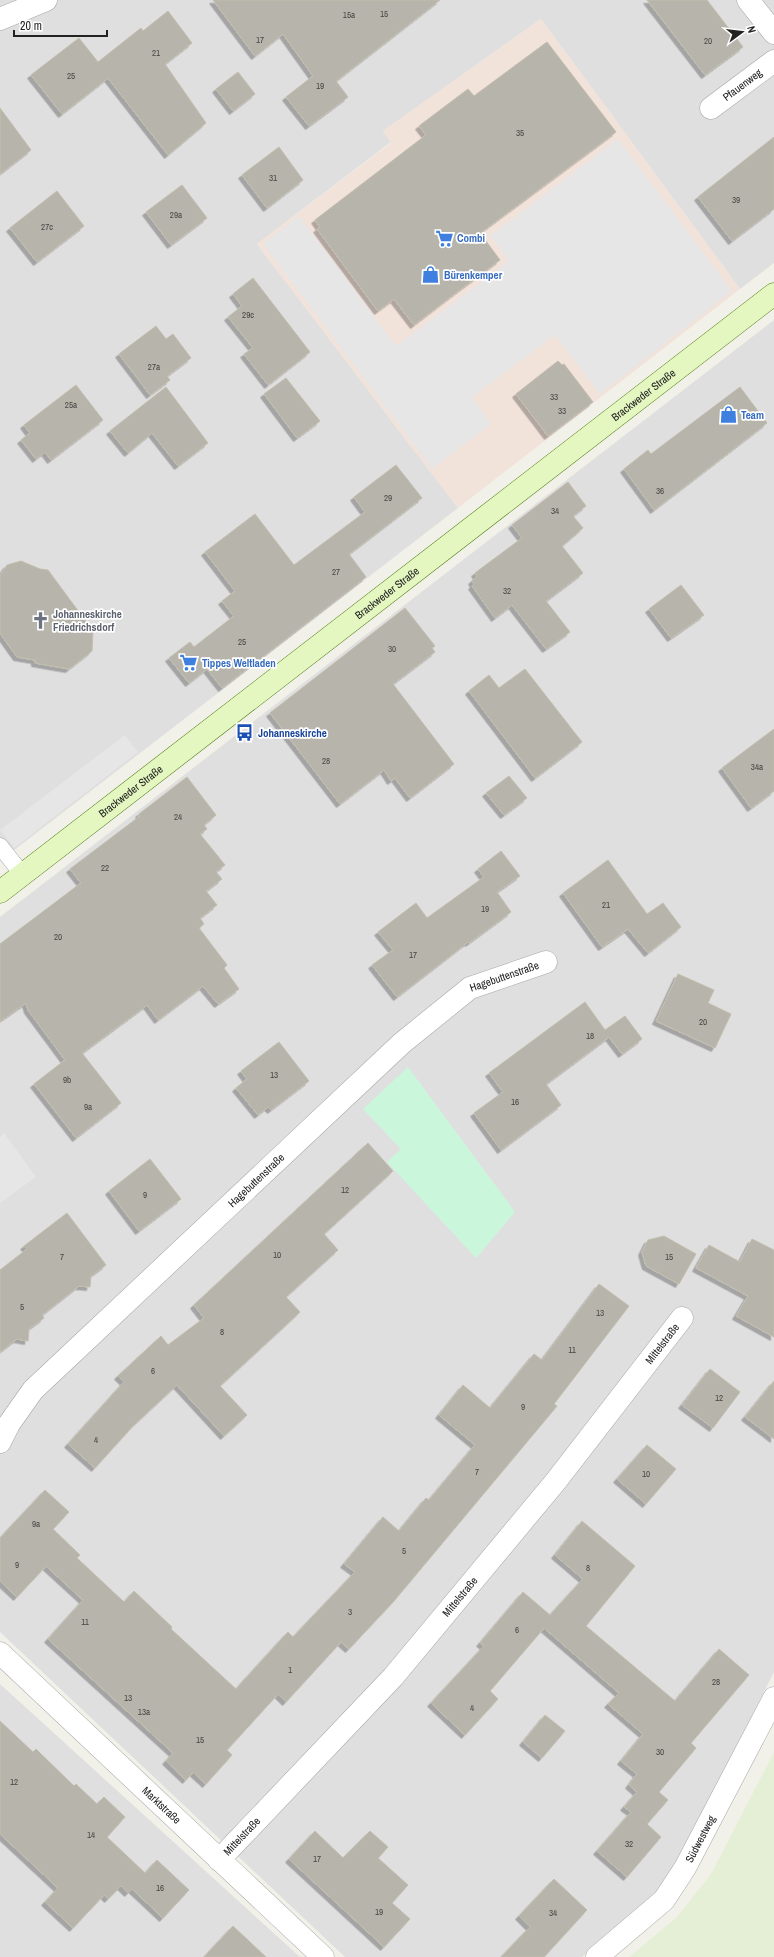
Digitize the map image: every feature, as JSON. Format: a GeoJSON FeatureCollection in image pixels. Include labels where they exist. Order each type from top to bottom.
{"type":"FeatureCollection","features":[{"type":"Feature","properties":{"kind":"main road","name":"Brackweder Straße"},"geometry":{"type":"LineString","coordinates":[[0,892],[774,294]]}},
{"type":"Feature","properties":{"kind":"street"},"geometry":{"type":"LineString","coordinates":[[0,19],[46,0]]}},
{"type":"Feature","properties":{"kind":"street"},"geometry":{"type":"LineString","coordinates":[[748,0],[774,33]]}},
{"type":"Feature","properties":{"kind":"street","name":"Pfauenweg"},"geometry":{"type":"LineString","coordinates":[[711,108],[774,61]]}},
{"type":"Feature","properties":{"kind":"street","name":"Hagebuttenstraße"},"geometry":{"type":"LineString","coordinates":[[0,1442],[9,1424],[34,1390],[402,1043],[470,988],[546,962]]}},
{"type":"Feature","properties":{"kind":"street","name":"Mittelstraße"},"geometry":{"type":"LineString","coordinates":[[219,1860],[393,1677],[556,1481],[682,1318]]}},
{"type":"Feature","properties":{"kind":"street","name":"Marktstraße"},"geometry":{"type":"LineString","coordinates":[[0,1653],[324,1957]]}},
{"type":"Feature","properties":{"kind":"street","name":"Südwestweg"},"geometry":{"type":"LineString","coordinates":[[597,1957],[664,1900],[685,1868],[774,1698]]}},
{"type":"Feature","properties":{"kind":"lane"},"geometry":{"type":"LineString","coordinates":[[0,846],[22,874]]}},
{"type":"Feature","properties":{"kind":"shaded area"},"geometry":{"type":"Polygon","coordinates":[[[0,0],[774,0],[774,263],[740,289],[541,19],[383,131],[391,142],[257,244],[458,508],[0,861],[0,0]]]}},
{"type":"Feature","properties":{"kind":"shaded area"},"geometry":{"type":"Polygon","coordinates":[[[541,19],[740,289],[458,508],[257,244],[391,143],[383,131],[541,19]]]}},
{"type":"Feature","properties":{"kind":"shaded area"},"geometry":{"type":"Polygon","coordinates":[[[618,139],[732,291],[600,394],[555,335],[472,397],[491,424],[432,469],[263,244],[299,216],[396,346],[509,261],[490,236],[618,139]]]}},
{"type":"Feature","properties":{"kind":"shaded area"},"geometry":{"type":"Polygon","coordinates":[[[774,320],[774,1672],[676,1865],[655,1894],[628,1920],[582,1957],[345,1957],[0,1632],[0,917],[774,320]]]}},
{"type":"Feature","properties":{"kind":"shaded area"},"geometry":{"type":"Polygon","coordinates":[[[125,735],[138,752],[14,848],[0,830],[125,735]]]}},
{"type":"Feature","properties":{"kind":"shaded area"},"geometry":{"type":"Polygon","coordinates":[[[4,1133],[36,1177],[0,1203],[0,1137],[4,1133]]]}},
{"type":"Feature","properties":{"kind":"shaded area"},"geometry":{"type":"Polygon","coordinates":[[[0,1684],[300,1957],[0,1957],[0,1684]]]}},
{"type":"Feature","properties":{"kind":"green space"},"geometry":{"type":"Polygon","coordinates":[[[408,1067],[515,1212],[476,1258],[387,1162],[401,1149],[363,1109],[408,1067]]]}},
{"type":"Feature","properties":{"kind":"green space"},"geometry":{"type":"Polygon","coordinates":[[[774,1752],[774,1957],[629,1957],[677,1917],[711,1874],[774,1752]]]}},
{"type":"Feature","properties":{"kind":"building"},"geometry":{"type":"Polygon","coordinates":[[[213,0],[440,0],[336,81],[348,97],[309,126],[286,97],[313,76],[283,34],[255,56],[213,0]]]}},
{"type":"Feature","properties":{"kind":"building"},"geometry":{"type":"Polygon","coordinates":[[[647,0],[707,0],[743,47],[705,75],[647,0]]]}},
{"type":"Feature","properties":{"kind":"building"},"geometry":{"type":"Polygon","coordinates":[[[168,11],[192,43],[165,64],[206,123],[168,155],[108,78],[62,114],[31,75],[79,38],[98,62],[141,28],[143,31],[168,11]]]}},
{"type":"Feature","properties":{"kind":"building"},"geometry":{"type":"Polygon","coordinates":[[[547,42],[616,132],[480,233],[500,260],[414,325],[394,299],[378,311],[317,229],[320,227],[315,220],[426,135],[419,126],[468,89],[474,96],[547,42]]]}},
{"type":"Feature","properties":{"kind":"building"},"geometry":{"type":"Polygon","coordinates":[[[238,72],[255,94],[233,111],[216,89],[238,72]]]}},
{"type":"Feature","properties":{"kind":"building"},"geometry":{"type":"Polygon","coordinates":[[[0,108],[31,150],[0,174],[0,108]]]}},
{"type":"Feature","properties":{"kind":"building"},"geometry":{"type":"Polygon","coordinates":[[[774,137],[774,209],[732,241],[698,197],[774,137]]]}},
{"type":"Feature","properties":{"kind":"building"},"geometry":{"type":"Polygon","coordinates":[[[279,147],[303,180],[267,208],[242,175],[279,147]]]}},
{"type":"Feature","properties":{"kind":"building"},"geometry":{"type":"Polygon","coordinates":[[[182,185],[207,218],[171,245],[146,212],[182,185]]]}},
{"type":"Feature","properties":{"kind":"building"},"geometry":{"type":"Polygon","coordinates":[[[57,191],[84,226],[37,262],[10,228],[57,191]]]}},
{"type":"Feature","properties":{"kind":"building"},"geometry":{"type":"Polygon","coordinates":[[[253,278],[310,352],[268,385],[244,354],[253,348],[228,317],[242,306],[233,294],[253,278]]]}},
{"type":"Feature","properties":{"kind":"building"},"geometry":{"type":"Polygon","coordinates":[[[156,326],[166,339],[173,334],[191,358],[167,376],[170,380],[150,395],[119,354],[156,326]]]}},
{"type":"Feature","properties":{"kind":"building"},"geometry":{"type":"Polygon","coordinates":[[[558,361],[562,365],[564,364],[593,402],[548,436],[516,394],[558,361]]]}},
{"type":"Feature","properties":{"kind":"building"},"geometry":{"type":"Polygon","coordinates":[[[286,378],[320,421],[297,438],[264,394],[286,378]]]}},
{"type":"Feature","properties":{"kind":"building"},"geometry":{"type":"Polygon","coordinates":[[[76,385],[103,420],[51,460],[45,452],[36,459],[21,440],[30,433],[24,425],[76,385]]]}},
{"type":"Feature","properties":{"kind":"building"},"geometry":{"type":"Polygon","coordinates":[[[166,387],[208,443],[178,466],[152,433],[128,453],[110,431],[166,387]]]}},
{"type":"Feature","properties":{"kind":"building"},"geometry":{"type":"Polygon","coordinates":[[[740,387],[767,423],[654,510],[624,469],[648,450],[651,454],[740,387]]]}},
{"type":"Feature","properties":{"kind":"building"},"geometry":{"type":"Polygon","coordinates":[[[396,465],[422,498],[349,554],[366,577],[222,688],[207,669],[189,683],[169,658],[190,642],[194,647],[234,616],[222,601],[235,591],[205,552],[255,514],[294,565],[365,512],[354,497],[396,465]]]}},
{"type":"Feature","properties":{"kind":"building"},"geometry":{"type":"Polygon","coordinates":[[[568,482],[586,506],[573,516],[583,528],[562,546],[583,573],[546,601],[570,632],[546,649],[512,605],[495,618],[472,586],[474,584],[472,581],[477,576],[475,573],[522,538],[512,525],[568,482]]]}},
{"type":"Feature","properties":{"kind":"building","name":"Johanneskirche Friedrichsdorf"},"geometry":{"type":"Polygon","coordinates":[[[21,561],[40,569],[48,570],[93,631],[92,651],[69,669],[35,663],[35,660],[17,657],[0,633],[0,576],[7,565],[21,561]]]}},
{"type":"Feature","properties":{"kind":"building"},"geometry":{"type":"Polygon","coordinates":[[[681,585],[704,615],[671,638],[649,609],[681,585]]]}},
{"type":"Feature","properties":{"kind":"building"},"geometry":{"type":"Polygon","coordinates":[[[405,608],[435,646],[432,648],[435,652],[393,684],[454,764],[410,798],[395,778],[391,781],[384,770],[340,804],[270,713],[405,608]]]}},
{"type":"Feature","properties":{"kind":"building"},"geometry":{"type":"Polygon","coordinates":[[[525,669],[582,742],[535,778],[469,691],[489,675],[499,688],[525,669]]]}},
{"type":"Feature","properties":{"kind":"building"},"geometry":{"type":"Polygon","coordinates":[[[774,729],[774,791],[751,808],[722,768],[774,729]]]}},
{"type":"Feature","properties":{"kind":"building"},"geometry":{"type":"Polygon","coordinates":[[[509,776],[527,798],[504,815],[486,793],[509,776]]]}},
{"type":"Feature","properties":{"kind":"building"},"geometry":{"type":"Polygon","coordinates":[[[187,777],[216,815],[204,825],[207,829],[200,834],[225,865],[216,872],[222,879],[206,891],[217,905],[200,918],[204,924],[199,928],[227,965],[224,968],[239,989],[218,1004],[203,986],[158,1020],[147,1005],[82,1053],[121,1103],[76,1138],[34,1084],[65,1060],[28,1010],[26,1003],[0,1021],[0,944],[81,883],[70,869],[140,816],[139,814],[187,777]]]}},
{"type":"Feature","properties":{"kind":"building"},"geometry":{"type":"Polygon","coordinates":[[[501,851],[520,876],[497,892],[511,912],[469,943],[468,942],[397,997],[372,965],[393,950],[378,932],[416,903],[427,918],[484,877],[478,869],[501,851]]]}},
{"type":"Feature","properties":{"kind":"building"},"geometry":{"type":"Polygon","coordinates":[[[608,860],[647,914],[663,903],[681,927],[648,953],[628,929],[602,947],[563,893],[608,860]]]}},
{"type":"Feature","properties":{"kind":"building"},"geometry":{"type":"Polygon","coordinates":[[[678,974],[714,990],[708,1003],[731,1014],[715,1048],[656,1021],[678,974]]]}},
{"type":"Feature","properties":{"kind":"building"},"geometry":{"type":"Polygon","coordinates":[[[585,1002],[605,1030],[625,1016],[642,1039],[622,1054],[609,1037],[546,1084],[561,1105],[501,1150],[474,1113],[503,1092],[489,1073],[585,1002]]]}},
{"type":"Feature","properties":{"kind":"building"},"geometry":{"type":"Polygon","coordinates":[[[279,1042],[309,1081],[271,1110],[268,1107],[258,1115],[236,1088],[247,1079],[241,1071],[279,1042]]]}},
{"type":"Feature","properties":{"kind":"building"},"geometry":{"type":"Polygon","coordinates":[[[368,1143],[393,1171],[324,1234],[338,1250],[286,1297],[300,1312],[220,1386],[247,1415],[224,1436],[177,1385],[133,1426],[95,1468],[68,1444],[124,1382],[118,1376],[161,1336],[168,1345],[204,1318],[194,1305],[368,1143]]]}},
{"type":"Feature","properties":{"kind":"building"},"geometry":{"type":"Polygon","coordinates":[[[150,1159],[181,1199],[139,1231],[109,1191],[150,1159]]]}},
{"type":"Feature","properties":{"kind":"building"},"geometry":{"type":"Polygon","coordinates":[[[67,1213],[106,1265],[91,1276],[90,1287],[79,1286],[42,1315],[44,1318],[29,1329],[28,1341],[17,1339],[0,1352],[0,1270],[27,1249],[24,1246],[67,1213]]]}},
{"type":"Feature","properties":{"kind":"building"},"geometry":{"type":"Polygon","coordinates":[[[664,1236],[696,1254],[679,1284],[646,1266],[642,1252],[648,1240],[664,1236]]]}},
{"type":"Feature","properties":{"kind":"building"},"geometry":{"type":"Polygon","coordinates":[[[752,1239],[774,1250],[774,1337],[736,1316],[748,1296],[696,1268],[709,1245],[740,1262],[752,1239]]]}},
{"type":"Feature","properties":{"kind":"building"},"geometry":{"type":"Polygon","coordinates":[[[599,1284],[629,1306],[554,1404],[557,1406],[394,1601],[349,1649],[341,1642],[286,1702],[278,1694],[227,1750],[232,1755],[206,1784],[193,1772],[186,1780],[166,1761],[173,1753],[48,1639],[83,1600],[46,1566],[17,1597],[0,1581],[0,1538],[45,1490],[69,1512],[53,1529],[80,1555],[77,1558],[124,1602],[134,1591],[172,1627],[171,1629],[236,1689],[288,1632],[293,1637],[355,1572],[344,1564],[383,1517],[399,1531],[426,1498],[429,1500],[475,1445],[439,1415],[463,1385],[490,1408],[534,1354],[542,1360],[599,1284]]]}},
{"type":"Feature","properties":{"kind":"building"},"geometry":{"type":"Polygon","coordinates":[[[710,1369],[740,1392],[713,1428],[682,1405],[710,1369]]]}},
{"type":"Feature","properties":{"kind":"building"},"geometry":{"type":"Polygon","coordinates":[[[774,1381],[774,1439],[745,1417],[774,1381]]]}},
{"type":"Feature","properties":{"kind":"building"},"geometry":{"type":"Polygon","coordinates":[[[647,1445],[676,1469],[646,1504],[617,1479],[647,1445]]]}},
{"type":"Feature","properties":{"kind":"building"},"geometry":{"type":"Polygon","coordinates":[[[582,1521],[635,1566],[586,1626],[675,1701],[719,1649],[749,1675],[691,1743],[696,1748],[659,1792],[668,1800],[647,1824],[661,1837],[627,1877],[597,1851],[631,1812],[624,1807],[637,1792],[629,1785],[637,1774],[621,1761],[643,1734],[608,1704],[619,1693],[544,1628],[490,1691],[498,1699],[465,1735],[431,1703],[484,1646],[480,1643],[523,1592],[550,1615],[583,1579],[555,1555],[582,1521]]]}},
{"type":"Feature","properties":{"kind":"building"},"geometry":{"type":"Polygon","coordinates":[[[545,1715],[565,1731],[542,1758],[523,1742],[545,1715]]]}},
{"type":"Feature","properties":{"kind":"building"},"geometry":{"type":"Polygon","coordinates":[[[0,1721],[33,1752],[36,1749],[74,1786],[76,1784],[97,1804],[104,1797],[125,1817],[107,1837],[145,1873],[157,1860],[189,1890],[163,1918],[132,1889],[128,1893],[121,1886],[108,1899],[104,1895],[73,1928],[45,1902],[58,1888],[0,1834],[0,1721]]]}},
{"type":"Feature","properties":{"kind":"building"},"geometry":{"type":"Polygon","coordinates":[[[315,1831],[343,1858],[370,1831],[388,1847],[378,1858],[408,1885],[392,1903],[410,1919],[384,1947],[289,1859],[315,1831]]]}},
{"type":"Feature","properties":{"kind":"building"},"geometry":{"type":"Polygon","coordinates":[[[554,1879],[587,1910],[544,1957],[501,1957],[530,1927],[519,1916],[554,1879]]]}},
{"type":"Feature","properties":{"kind":"building"},"geometry":{"type":"Polygon","coordinates":[[[233,1926],[266,1957],[204,1957],[233,1926]]]}},
{"type":"Feature","properties":{"kind":"place","name":"Combi"},"geometry":{"type":"Point","coordinates":[444,238]}},
{"type":"Feature","properties":{"kind":"place","name":"Bürenkemper"},"geometry":{"type":"Point","coordinates":[431,275]}},
{"type":"Feature","properties":{"kind":"place","name":"Team"},"geometry":{"type":"Point","coordinates":[728,415]}},
{"type":"Feature","properties":{"kind":"place","name":"Johanneskirche Friedrichsdorf"},"geometry":{"type":"Point","coordinates":[40,620]}},
{"type":"Feature","properties":{"kind":"place","name":"Tippes Weltladen"},"geometry":{"type":"Point","coordinates":[189,663]}},
{"type":"Feature","properties":{"kind":"place","name":"Johanneskirche"},"geometry":{"type":"Point","coordinates":[245,733]}}]}
